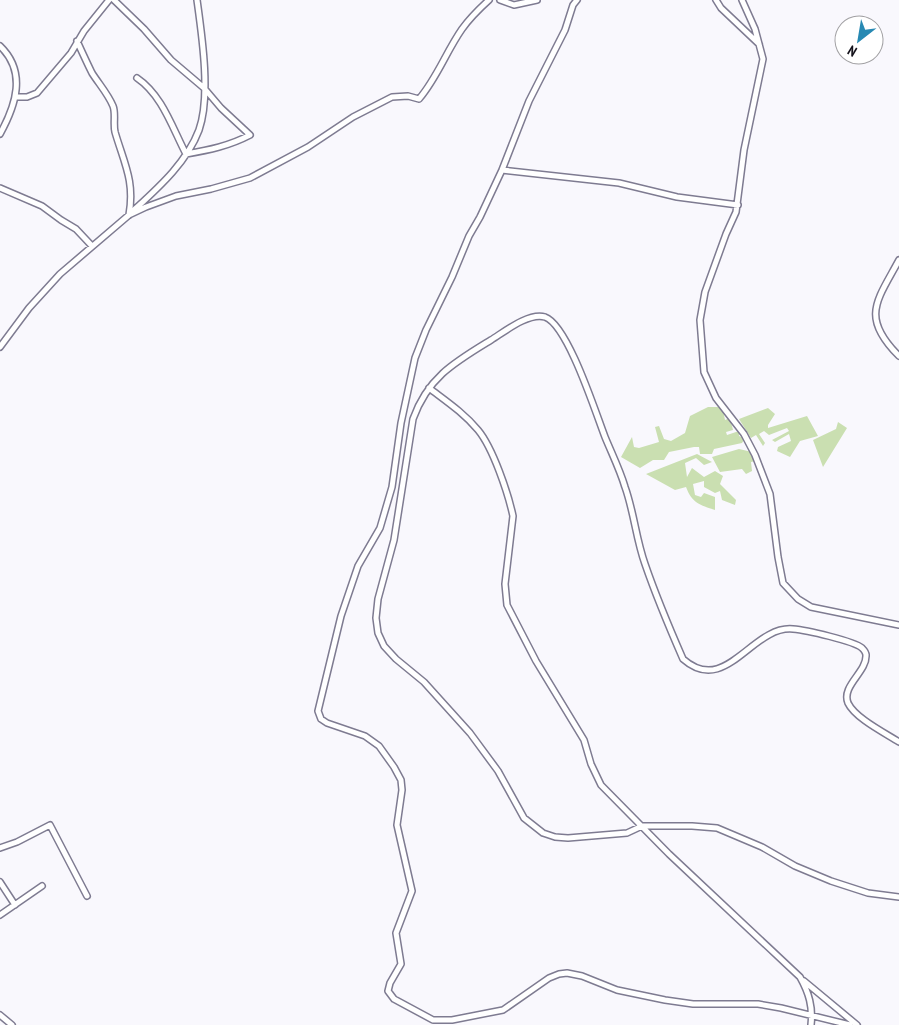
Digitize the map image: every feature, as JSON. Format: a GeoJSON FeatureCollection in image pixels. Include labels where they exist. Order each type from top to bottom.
{"type":"FeatureCollection","features":[{"type":"Feature","properties":{"kind":"street"},"geometry":{"type":"LineString","coordinates":[[16,98],[27,97],[37,93],[71,53],[84,31],[110,0]]}},
{"type":"Feature","properties":{"kind":"street"},"geometry":{"type":"LineString","coordinates":[[114,0],[144,28],[171,60],[204,88],[221,108],[250,135],[233,144],[186,154]]}},
{"type":"Feature","properties":{"kind":"street"},"geometry":{"type":"LineString","coordinates":[[0,347],[29,308],[60,274],[161,185],[186,154],[202,120],[204,88],[197,0]]}},
{"type":"Feature","properties":{"kind":"street"},"geometry":{"type":"LineString","coordinates":[[129,215],[176,196],[250,178],[308,147],[352,117],[392,97],[408,96],[419,99],[436,75],[462,29],[489,0]]}},
{"type":"Feature","properties":{"kind":"street"},"geometry":{"type":"LineString","coordinates":[[500,0],[514,5],[537,0]]}},
{"type":"Feature","properties":{"kind":"street"},"geometry":{"type":"LineString","coordinates":[[577,0],[573,5],[565,30],[530,101],[502,170],[469,236],[415,358],[401,423],[392,487],[380,528],[358,566],[342,616],[318,711],[321,719],[327,723],[365,736],[379,746],[394,767],[402,784],[396,825],[412,891],[396,933],[401,964],[390,983],[388,991],[394,999],[433,1020],[452,1020],[503,1010],[548,978],[567,973],[582,976],[622,991],[665,1000],[693,1004],[758,1004],[850,1025]]}},
{"type":"Feature","properties":{"kind":"street"},"geometry":{"type":"LineString","coordinates":[[716,0],[721,8],[760,45]]}},
{"type":"Feature","properties":{"kind":"street"},"geometry":{"type":"LineString","coordinates":[[742,0],[760,45],[763,60],[744,150],[738,205],[705,292],[700,320],[704,372],[719,403],[747,440],[770,494],[783,583],[798,599],[811,607],[899,625]]}},
{"type":"Feature","properties":{"kind":"street"},"geometry":{"type":"LineString","coordinates":[[78,42],[92,73],[102,86],[114,108],[113,122],[115,132],[130,181],[129,215]]}},
{"type":"Feature","properties":{"kind":"street"},"geometry":{"type":"LineString","coordinates":[[0,46],[13,62],[16,98],[0,134]]}},
{"type":"Feature","properties":{"kind":"street"},"geometry":{"type":"LineString","coordinates":[[138,78],[149,86],[156,96],[186,154]]}},
{"type":"Feature","properties":{"kind":"street"},"geometry":{"type":"LineString","coordinates":[[502,170],[619,183],[677,197],[738,205]]}},
{"type":"Feature","properties":{"kind":"street"},"geometry":{"type":"LineString","coordinates":[[0,188],[42,206],[76,229],[92,246]]}},
{"type":"Feature","properties":{"kind":"street"},"geometry":{"type":"LineString","coordinates":[[899,260],[880,293],[876,308],[876,323],[880,334],[899,356]]}},
{"type":"Feature","properties":{"kind":"street"},"geometry":{"type":"LineString","coordinates":[[899,742],[856,714],[848,702],[846,697],[866,654],[864,650],[856,645],[807,631],[791,629],[775,632],[713,671],[695,668],[683,659],[644,562],[626,488],[582,375],[563,336],[551,321],[545,317],[532,317],[518,323],[460,359],[443,372],[429,388],[419,402],[413,419],[394,540],[378,599],[376,618],[378,633],[384,646],[396,659],[424,682],[470,733],[498,771],[524,818],[543,832],[555,837],[568,838],[627,833],[642,826],[717,828],[762,846],[795,866],[831,881],[868,893],[899,897]]}},
{"type":"Feature","properties":{"kind":"street"},"geometry":{"type":"LineString","coordinates":[[429,388],[454,406],[479,431],[488,445],[513,516],[505,584],[507,605],[536,662],[584,740],[591,764],[601,785],[800,977],[857,1025]]}},
{"type":"Feature","properties":{"kind":"street"},"geometry":{"type":"LineString","coordinates":[[0,848],[17,842],[50,825],[87,896]]}},
{"type":"Feature","properties":{"kind":"street"},"geometry":{"type":"LineString","coordinates":[[0,882],[15,905]]}},
{"type":"Feature","properties":{"kind":"street"},"geometry":{"type":"LineString","coordinates":[[0,915],[42,886]]}},
{"type":"Feature","properties":{"kind":"street"},"geometry":{"type":"LineString","coordinates":[[800,977],[809,996],[812,1016],[811,1025]]}},
{"type":"Feature","properties":{"kind":"street"},"geometry":{"type":"LineString","coordinates":[[0,1015],[12,1025]]}},
{"type":"Feature","properties":{"kind":"green space"},"geometry":{"type":"Polygon","coordinates":[[[708,407],[718,407],[723,410],[725,420],[730,418],[733,430],[726,432],[727,435],[739,431],[739,436],[745,438],[742,443],[714,449],[712,454],[700,454],[699,447],[669,452],[664,460],[653,460],[640,468],[621,457],[632,437],[634,447],[639,448],[659,442],[655,427],[659,426],[664,439],[671,441],[685,433],[690,416],[708,407]]]}},
{"type":"Feature","properties":{"kind":"green space"},"geometry":{"type":"Polygon","coordinates":[[[768,408],[775,414],[768,428],[807,416],[818,436],[800,441],[790,457],[777,451],[778,447],[791,441],[789,434],[775,442],[772,440],[789,431],[787,428],[769,435],[764,431],[759,434],[765,443],[763,446],[756,435],[751,438],[739,419],[768,408]]]}},
{"type":"Feature","properties":{"kind":"green space"},"geometry":{"type":"Polygon","coordinates":[[[838,422],[847,428],[823,467],[813,440],[836,429],[838,422]]]}},
{"type":"Feature","properties":{"kind":"green space"},"geometry":{"type":"Polygon","coordinates":[[[739,449],[752,452],[756,461],[751,462],[752,471],[746,474],[742,469],[720,472],[712,457],[739,449]]]}},
{"type":"Feature","properties":{"kind":"green space"},"geometry":{"type":"Polygon","coordinates":[[[697,454],[712,462],[704,465],[696,458],[685,463],[687,477],[692,468],[704,477],[715,471],[723,476],[720,484],[736,500],[735,505],[722,500],[720,491],[715,493],[704,487],[704,481],[693,484],[695,495],[701,497],[704,493],[715,497],[715,510],[697,503],[691,497],[686,487],[675,490],[646,474],[697,454]]]}}]}
